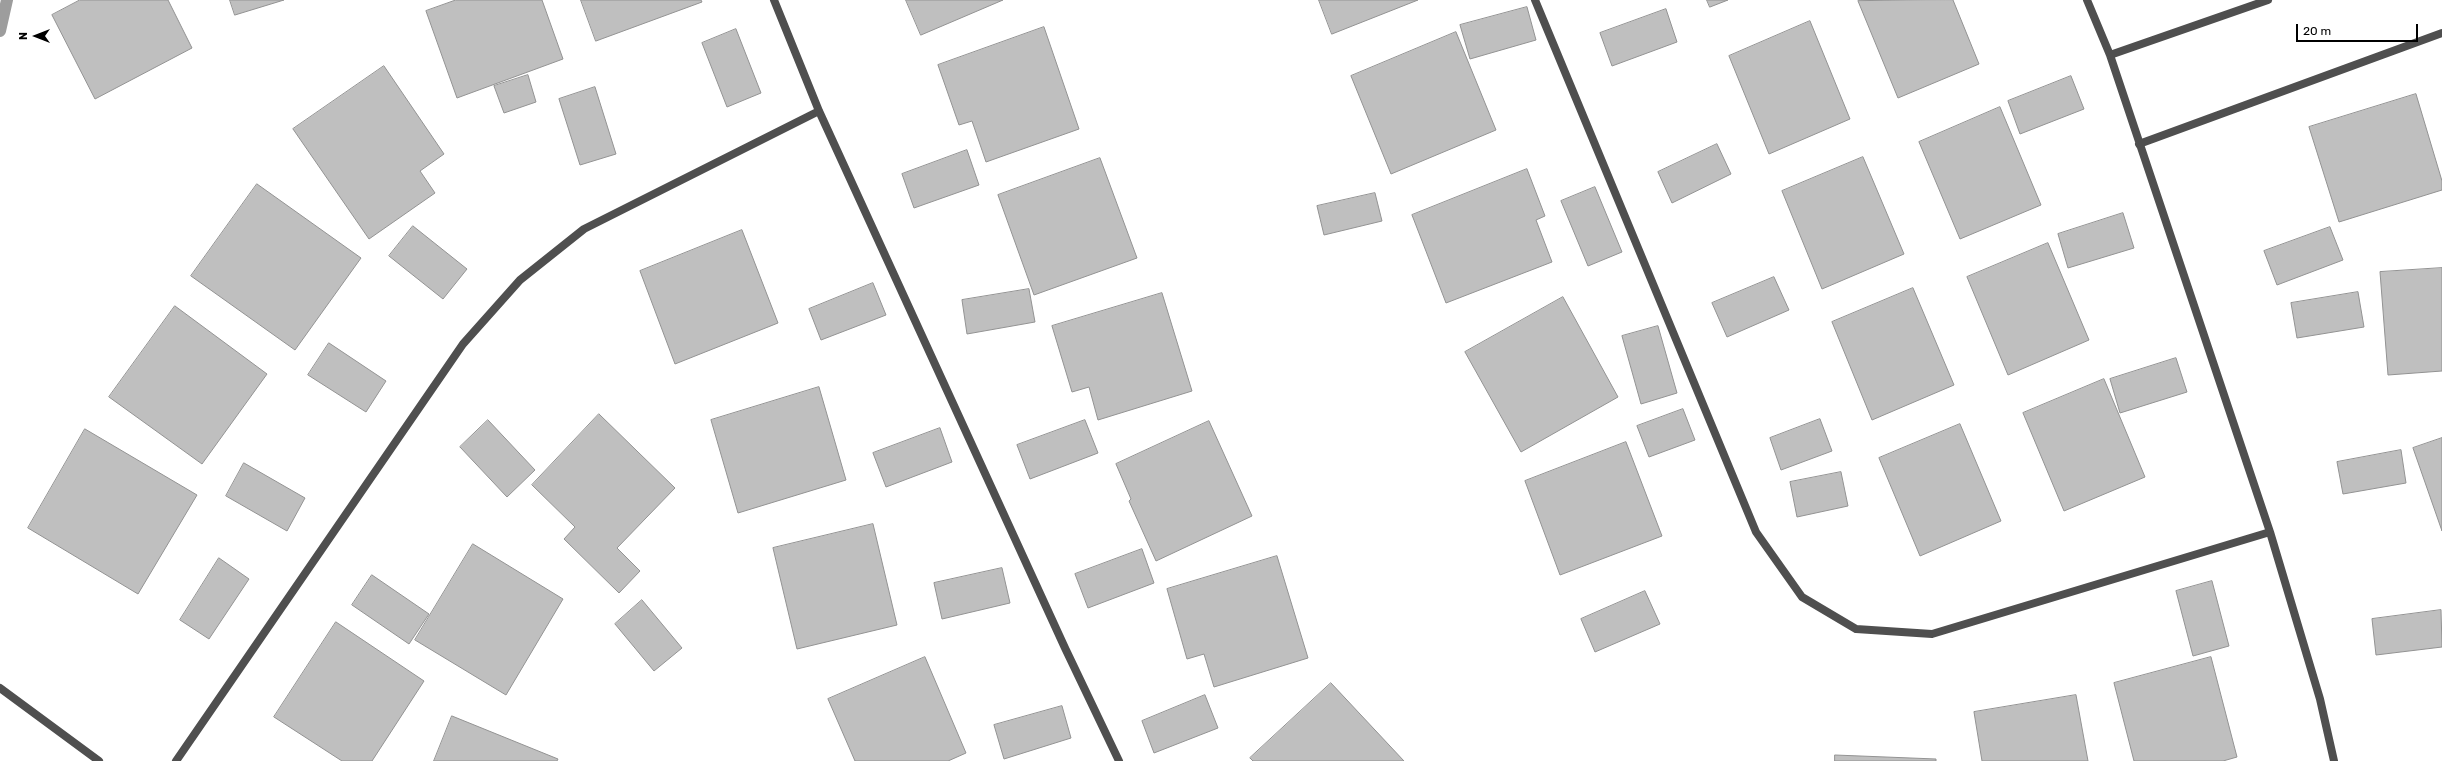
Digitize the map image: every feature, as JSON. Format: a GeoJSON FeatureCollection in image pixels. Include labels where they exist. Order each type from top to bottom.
{"type":"FeatureCollection","features":[{"type":"Feature","properties":{"kind":"street"},"geometry":{"type":"LineString","coordinates":[[774,0],[819,111],[1064,648],[1119,761]]}},
{"type":"Feature","properties":{"kind":"street"},"geometry":{"type":"LineString","coordinates":[[1535,0],[1756,532],[1802,597],[1856,629],[1932,634],[2270,532]]}},
{"type":"Feature","properties":{"kind":"street"},"geometry":{"type":"LineString","coordinates":[[2087,0],[2110,55],[2270,532],[2320,699],[2334,761]]}},
{"type":"Feature","properties":{"kind":"street"},"geometry":{"type":"LineString","coordinates":[[2110,55],[2268,0]]}},
{"type":"Feature","properties":{"kind":"street"},"geometry":{"type":"LineString","coordinates":[[2139,144],[2442,33]]}},
{"type":"Feature","properties":{"kind":"street"},"geometry":{"type":"LineString","coordinates":[[176,761],[463,344],[520,280],[584,229],[819,111]]}},
{"type":"Feature","properties":{"kind":"street"},"geometry":{"type":"LineString","coordinates":[[0,688],[100,761]]}},
{"type":"Feature","properties":{"kind":"building"},"geometry":{"type":"Polygon","coordinates":[[[80,0],[168,0],[192,48],[95,99],[52,15],[80,0]]]}},
{"type":"Feature","properties":{"kind":"building"},"geometry":{"type":"Polygon","coordinates":[[[230,0],[284,0],[235,15],[230,0]]]}},
{"type":"Feature","properties":{"kind":"building"},"geometry":{"type":"Polygon","coordinates":[[[456,0],[542,0],[563,59],[457,98],[426,11],[456,0]]]}},
{"type":"Feature","properties":{"kind":"building"},"geometry":{"type":"Polygon","coordinates":[[[581,0],[701,0],[702,2],[596,41],[581,0]]]}},
{"type":"Feature","properties":{"kind":"building"},"geometry":{"type":"Polygon","coordinates":[[[906,0],[1003,0],[921,35],[906,0]]]}},
{"type":"Feature","properties":{"kind":"building"},"geometry":{"type":"Polygon","coordinates":[[[1319,0],[1418,0],[1332,34],[1319,0]]]}},
{"type":"Feature","properties":{"kind":"building"},"geometry":{"type":"Polygon","coordinates":[[[1707,0],[1728,0],[1710,7],[1707,0]]]}},
{"type":"Feature","properties":{"kind":"building"},"geometry":{"type":"Polygon","coordinates":[[[1953,0],[1979,64],[1898,98],[1858,1],[1953,0]]]}},
{"type":"Feature","properties":{"kind":"building"},"geometry":{"type":"Polygon","coordinates":[[[1527,7],[1536,40],[1470,59],[1460,25],[1527,7]]]}},
{"type":"Feature","properties":{"kind":"building"},"geometry":{"type":"Polygon","coordinates":[[[1666,9],[1677,42],[1612,66],[1600,33],[1666,9]]]}},
{"type":"Feature","properties":{"kind":"building"},"geometry":{"type":"Polygon","coordinates":[[[1810,21],[1850,119],[1769,154],[1729,56],[1810,21]]]}},
{"type":"Feature","properties":{"kind":"building"},"geometry":{"type":"Polygon","coordinates":[[[1044,27],[1079,129],[986,162],[972,121],[959,125],[938,65],[1044,27]]]}},
{"type":"Feature","properties":{"kind":"building"},"geometry":{"type":"Polygon","coordinates":[[[736,29],[761,93],[727,107],[702,43],[736,29]]]}},
{"type":"Feature","properties":{"kind":"building"},"geometry":{"type":"Polygon","coordinates":[[[1456,32],[1496,130],[1391,174],[1351,76],[1456,32]]]}},
{"type":"Feature","properties":{"kind":"building"},"geometry":{"type":"Polygon","coordinates":[[[384,66],[444,154],[420,171],[435,193],[369,239],[293,129],[384,66]]]}},
{"type":"Feature","properties":{"kind":"building"},"geometry":{"type":"Polygon","coordinates":[[[528,75],[536,102],[504,113],[494,86],[528,75]]]}},
{"type":"Feature","properties":{"kind":"building"},"geometry":{"type":"Polygon","coordinates":[[[2071,76],[2084,109],[2020,134],[2008,101],[2071,76]]]}},
{"type":"Feature","properties":{"kind":"building"},"geometry":{"type":"Polygon","coordinates":[[[595,87],[616,154],[580,165],[559,99],[595,87]]]}},
{"type":"Feature","properties":{"kind":"building"},"geometry":{"type":"Polygon","coordinates":[[[2416,94],[2442,181],[2442,190],[2339,222],[2309,127],[2416,94]]]}},
{"type":"Feature","properties":{"kind":"building"},"geometry":{"type":"Polygon","coordinates":[[[2000,107],[2041,205],[1960,239],[1919,142],[2000,107]]]}},
{"type":"Feature","properties":{"kind":"building"},"geometry":{"type":"Polygon","coordinates":[[[1717,144],[1731,174],[1672,203],[1658,172],[1717,144]]]}},
{"type":"Feature","properties":{"kind":"building"},"geometry":{"type":"Polygon","coordinates":[[[967,150],[979,185],[914,208],[902,174],[967,150]]]}},
{"type":"Feature","properties":{"kind":"building"},"geometry":{"type":"Polygon","coordinates":[[[1863,157],[1904,254],[1822,289],[1782,191],[1863,157]]]}},
{"type":"Feature","properties":{"kind":"building"},"geometry":{"type":"Polygon","coordinates":[[[1100,158],[1137,258],[1034,295],[998,195],[1100,158]]]}},
{"type":"Feature","properties":{"kind":"building"},"geometry":{"type":"Polygon","coordinates":[[[1527,169],[1545,216],[1536,220],[1552,262],[1446,303],[1412,215],[1527,169]]]}},
{"type":"Feature","properties":{"kind":"building"},"geometry":{"type":"Polygon","coordinates":[[[257,184],[361,258],[295,350],[191,276],[257,184]]]}},
{"type":"Feature","properties":{"kind":"building"},"geometry":{"type":"Polygon","coordinates":[[[1595,187],[1622,252],[1588,266],[1561,201],[1595,187]]]}},
{"type":"Feature","properties":{"kind":"building"},"geometry":{"type":"Polygon","coordinates":[[[1375,193],[1382,221],[1324,235],[1317,206],[1375,193]]]}},
{"type":"Feature","properties":{"kind":"building"},"geometry":{"type":"Polygon","coordinates":[[[2123,213],[2134,248],[2068,268],[2058,234],[2123,213]]]}},
{"type":"Feature","properties":{"kind":"building"},"geometry":{"type":"Polygon","coordinates":[[[413,226],[467,269],[443,299],[389,256],[413,226]]]}},
{"type":"Feature","properties":{"kind":"building"},"geometry":{"type":"Polygon","coordinates":[[[2330,227],[2343,260],[2277,285],[2264,251],[2330,227]]]}},
{"type":"Feature","properties":{"kind":"building"},"geometry":{"type":"Polygon","coordinates":[[[742,230],[778,323],[675,364],[640,271],[742,230]]]}},
{"type":"Feature","properties":{"kind":"building"},"geometry":{"type":"Polygon","coordinates":[[[2048,243],[2089,340],[2008,375],[1967,277],[2048,243]]]}},
{"type":"Feature","properties":{"kind":"building"},"geometry":{"type":"Polygon","coordinates":[[[2442,268],[2442,371],[2388,375],[2380,272],[2442,268]]]}},
{"type":"Feature","properties":{"kind":"building"},"geometry":{"type":"Polygon","coordinates":[[[1774,277],[1789,310],[1727,337],[1712,303],[1774,277]]]}},
{"type":"Feature","properties":{"kind":"building"},"geometry":{"type":"Polygon","coordinates":[[[873,283],[886,315],[821,340],[809,309],[873,283]]]}},
{"type":"Feature","properties":{"kind":"building"},"geometry":{"type":"Polygon","coordinates":[[[1913,288],[1954,385],[1872,420],[1832,322],[1913,288]]]}},
{"type":"Feature","properties":{"kind":"building"},"geometry":{"type":"Polygon","coordinates":[[[1029,289],[1035,322],[967,334],[962,300],[1029,289]]]}},
{"type":"Feature","properties":{"kind":"building"},"geometry":{"type":"Polygon","coordinates":[[[2358,292],[2364,327],[2297,338],[2291,303],[2358,292]]]}},
{"type":"Feature","properties":{"kind":"building"},"geometry":{"type":"Polygon","coordinates":[[[1162,293],[1192,391],[1098,420],[1089,387],[1072,392],[1052,326],[1162,293]]]}},
{"type":"Feature","properties":{"kind":"building"},"geometry":{"type":"Polygon","coordinates":[[[1563,297],[1618,397],[1521,452],[1465,352],[1563,297]]]}},
{"type":"Feature","properties":{"kind":"building"},"geometry":{"type":"Polygon","coordinates":[[[175,306],[267,374],[202,464],[109,397],[175,306]]]}},
{"type":"Feature","properties":{"kind":"building"},"geometry":{"type":"Polygon","coordinates":[[[1658,326],[1677,393],[1641,404],[1622,336],[1658,326]]]}},
{"type":"Feature","properties":{"kind":"building"},"geometry":{"type":"Polygon","coordinates":[[[329,343],[386,381],[366,412],[308,375],[329,343]]]}},
{"type":"Feature","properties":{"kind":"building"},"geometry":{"type":"Polygon","coordinates":[[[2176,358],[2187,392],[2120,413],[2110,379],[2176,358]]]}},
{"type":"Feature","properties":{"kind":"building"},"geometry":{"type":"Polygon","coordinates":[[[2104,379],[2145,477],[2064,511],[2023,413],[2104,379]]]}},
{"type":"Feature","properties":{"kind":"building"},"geometry":{"type":"Polygon","coordinates":[[[819,387],[846,480],[738,513],[711,420],[819,387]]]}},
{"type":"Feature","properties":{"kind":"building"},"geometry":{"type":"Polygon","coordinates":[[[1683,409],[1695,440],[1649,457],[1637,426],[1683,409]]]}},
{"type":"Feature","properties":{"kind":"building"},"geometry":{"type":"Polygon","coordinates":[[[599,414],[675,488],[617,548],[640,571],[619,593],[564,539],[575,527],[532,485],[599,414]]]}},
{"type":"Feature","properties":{"kind":"building"},"geometry":{"type":"Polygon","coordinates":[[[1820,419],[1832,451],[1781,470],[1770,438],[1820,419]]]}},
{"type":"Feature","properties":{"kind":"building"},"geometry":{"type":"Polygon","coordinates":[[[488,420],[535,470],[507,497],[460,447],[488,420]]]}},
{"type":"Feature","properties":{"kind":"building"},"geometry":{"type":"Polygon","coordinates":[[[1085,420],[1098,453],[1030,479],[1017,445],[1085,420]]]}},
{"type":"Feature","properties":{"kind":"building"},"geometry":{"type":"Polygon","coordinates":[[[1209,421],[1252,516],[1156,561],[1129,501],[1131,499],[1116,464],[1209,421]]]}},
{"type":"Feature","properties":{"kind":"building"},"geometry":{"type":"Polygon","coordinates":[[[1960,424],[2001,521],[1920,556],[1879,458],[1960,424]]]}},
{"type":"Feature","properties":{"kind":"building"},"geometry":{"type":"Polygon","coordinates":[[[940,428],[952,462],[886,487],[873,453],[940,428]]]}},
{"type":"Feature","properties":{"kind":"building"},"geometry":{"type":"Polygon","coordinates":[[[85,429],[197,495],[138,594],[28,528],[85,429]]]}},
{"type":"Feature","properties":{"kind":"building"},"geometry":{"type":"Polygon","coordinates":[[[2442,438],[2442,531],[2413,448],[2442,438]]]}},
{"type":"Feature","properties":{"kind":"building"},"geometry":{"type":"Polygon","coordinates":[[[1626,442],[1662,536],[1560,575],[1525,481],[1626,442]]]}},
{"type":"Feature","properties":{"kind":"building"},"geometry":{"type":"Polygon","coordinates":[[[2401,450],[2406,483],[2343,494],[2337,462],[2401,450]]]}},
{"type":"Feature","properties":{"kind":"building"},"geometry":{"type":"Polygon","coordinates":[[[244,463],[305,498],[287,531],[226,496],[244,463]]]}},
{"type":"Feature","properties":{"kind":"building"},"geometry":{"type":"Polygon","coordinates":[[[1841,472],[1848,506],[1797,517],[1790,482],[1841,472]]]}},
{"type":"Feature","properties":{"kind":"building"},"geometry":{"type":"Polygon","coordinates":[[[873,524],[897,625],[797,649],[773,548],[873,524]]]}},
{"type":"Feature","properties":{"kind":"building"},"geometry":{"type":"Polygon","coordinates":[[[473,544],[563,599],[506,695],[415,640],[473,544]]]}},
{"type":"Feature","properties":{"kind":"building"},"geometry":{"type":"Polygon","coordinates":[[[1142,549],[1154,583],[1088,608],[1075,574],[1142,549]]]}},
{"type":"Feature","properties":{"kind":"building"},"geometry":{"type":"Polygon","coordinates":[[[1277,556],[1308,658],[1214,687],[1204,654],[1187,659],[1167,589],[1277,556]]]}},
{"type":"Feature","properties":{"kind":"building"},"geometry":{"type":"Polygon","coordinates":[[[219,558],[249,579],[209,639],[180,620],[219,558]]]}},
{"type":"Feature","properties":{"kind":"building"},"geometry":{"type":"Polygon","coordinates":[[[1002,568],[1010,603],[942,619],[934,583],[1002,568]]]}},
{"type":"Feature","properties":{"kind":"building"},"geometry":{"type":"Polygon","coordinates":[[[372,575],[429,614],[409,644],[352,605],[372,575]]]}},
{"type":"Feature","properties":{"kind":"building"},"geometry":{"type":"Polygon","coordinates":[[[2212,581],[2229,646],[2193,656],[2176,591],[2212,581]]]}},
{"type":"Feature","properties":{"kind":"building"},"geometry":{"type":"Polygon","coordinates":[[[1645,591],[1660,624],[1595,652],[1581,619],[1645,591]]]}},
{"type":"Feature","properties":{"kind":"building"},"geometry":{"type":"Polygon","coordinates":[[[642,600],[682,648],[654,671],[615,624],[642,600]]]}},
{"type":"Feature","properties":{"kind":"building"},"geometry":{"type":"Polygon","coordinates":[[[2441,610],[2442,647],[2376,655],[2372,619],[2441,610]]]}},
{"type":"Feature","properties":{"kind":"building"},"geometry":{"type":"Polygon","coordinates":[[[336,622],[424,681],[372,761],[342,761],[274,717],[336,622]]]}},
{"type":"Feature","properties":{"kind":"building"},"geometry":{"type":"Polygon","coordinates":[[[925,657],[966,753],[948,761],[855,761],[828,699],[925,657]]]}},
{"type":"Feature","properties":{"kind":"building"},"geometry":{"type":"Polygon","coordinates":[[[2211,657],[2237,757],[2223,761],[2134,761],[2114,683],[2211,657]]]}},
{"type":"Feature","properties":{"kind":"building"},"geometry":{"type":"Polygon","coordinates":[[[1331,683],[1404,761],[1253,761],[1250,758],[1331,683]]]}},
{"type":"Feature","properties":{"kind":"building"},"geometry":{"type":"Polygon","coordinates":[[[1205,695],[1218,728],[1154,753],[1142,721],[1205,695]]]}},
{"type":"Feature","properties":{"kind":"building"},"geometry":{"type":"Polygon","coordinates":[[[2076,695],[2088,761],[1982,761],[1974,712],[2076,695]]]}},
{"type":"Feature","properties":{"kind":"building"},"geometry":{"type":"Polygon","coordinates":[[[1062,706],[1071,738],[1004,759],[994,725],[1062,706]]]}},
{"type":"Feature","properties":{"kind":"building"},"geometry":{"type":"Polygon","coordinates":[[[452,716],[558,759],[557,761],[434,761],[452,716]]]}},
{"type":"Feature","properties":{"kind":"building"},"geometry":{"type":"Polygon","coordinates":[[[1835,755],[1936,759],[1936,761],[1835,761],[1835,755]]]}},
{"type":"Feature","properties":{"kind":"waterway"},"geometry":{"type":"LineString","coordinates":[[0,31],[7,0]]}}]}
